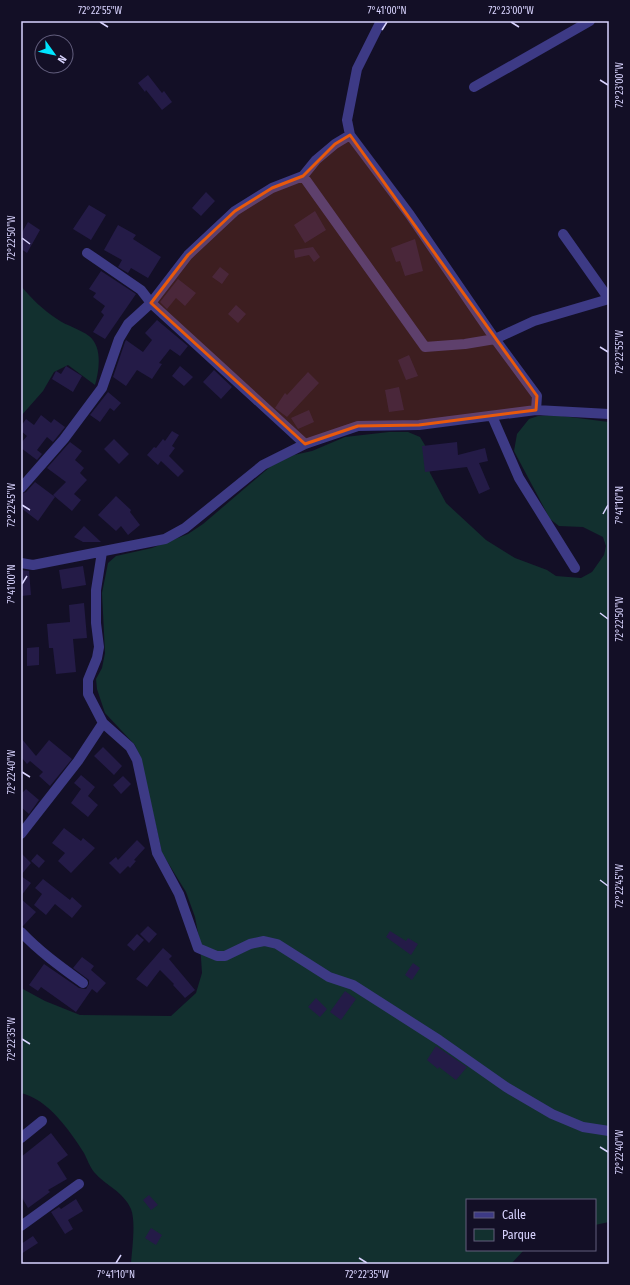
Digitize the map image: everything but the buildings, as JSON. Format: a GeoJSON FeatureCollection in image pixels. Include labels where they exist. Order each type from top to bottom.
{"type":"FeatureCollection","features":[{"type":"Feature","properties":{"kind":"street"},"geometry":{"type":"LineString","coordinates":[[381,21],[357,69],[346,120],[350,135],[410,215],[495,339],[537,396],[536,410]]}},
{"type":"Feature","properties":{"kind":"street"},"geometry":{"type":"LineString","coordinates":[[474,87],[590,21]]}},
{"type":"Feature","properties":{"kind":"street"},"geometry":{"type":"LineString","coordinates":[[21,488],[64,439],[102,388],[119,339],[128,324],[151,303],[188,255],[235,211],[272,188],[303,176],[316,160],[335,144],[350,135]]}},
{"type":"Feature","properties":{"kind":"street"},"geometry":{"type":"LineString","coordinates":[[303,176],[425,347],[465,344],[495,339],[534,320],[609,299],[562,234]]}},
{"type":"Feature","properties":{"kind":"street"},"geometry":{"type":"LineString","coordinates":[[87,253],[141,290],[151,303],[305,444]]}},
{"type":"Feature","properties":{"kind":"street"},"geometry":{"type":"LineString","coordinates":[[21,563],[33,565],[165,539],[185,528],[264,465],[305,444],[358,426],[419,425],[536,410],[609,414]]}},
{"type":"Feature","properties":{"kind":"street"},"geometry":{"type":"LineString","coordinates":[[492,416],[520,478],[575,568]]}},
{"type":"Feature","properties":{"kind":"street"},"geometry":{"type":"LineString","coordinates":[[102,552],[96,590],[96,623],[99,647],[97,658],[88,680],[88,694],[103,723],[130,747],[137,760],[157,853],[179,894],[198,948],[217,956],[226,956],[250,944],[264,941],[277,944],[329,976],[353,985],[439,1040],[506,1087],[552,1114],[583,1127],[609,1131]]}},
{"type":"Feature","properties":{"kind":"street"},"geometry":{"type":"LineString","coordinates":[[21,834],[78,761],[103,723]]}},
{"type":"Feature","properties":{"kind":"street"},"geometry":{"type":"LineString","coordinates":[[21,932],[33,945],[53,962],[83,983]]}},
{"type":"Feature","properties":{"kind":"street"},"geometry":{"type":"LineString","coordinates":[[21,1138],[42,1121]]}},
{"type":"Feature","properties":{"kind":"street"},"geometry":{"type":"LineString","coordinates":[[21,1226],[79,1184]]}},
{"type":"Feature","properties":{"kind":"highlighted area"},"geometry":{"type":"Polygon","coordinates":[[[350,135],[537,396],[536,410],[419,425],[358,426],[305,444],[151,303],[188,255],[235,211],[272,188],[303,176],[335,144],[350,135]]]}},
{"type":"Feature","properties":{"kind":"green space"},"geometry":{"type":"Polygon","coordinates":[[[21,286],[38,304],[52,315],[89,336],[96,346],[99,366],[95,385],[68,365],[54,372],[43,391],[21,416],[21,286]]]}},
{"type":"Feature","properties":{"kind":"green space"},"geometry":{"type":"Polygon","coordinates":[[[554,415],[609,422],[609,1222],[596,1225],[596,1199],[466,1199],[466,1251],[523,1251],[511,1264],[131,1264],[133,1221],[131,1209],[128,1203],[119,1193],[98,1177],[78,1144],[57,1117],[31,1096],[21,1093],[21,988],[45,1001],[80,1015],[171,1016],[196,993],[202,973],[200,943],[195,917],[186,892],[162,853],[141,760],[135,745],[105,713],[97,689],[96,679],[102,668],[105,653],[102,593],[108,563],[116,556],[152,548],[188,534],[203,524],[271,466],[294,455],[312,451],[345,437],[389,432],[408,432],[420,437],[426,447],[430,473],[446,503],[486,540],[515,558],[547,570],[556,576],[581,578],[592,572],[604,555],[606,546],[603,537],[583,527],[559,526],[550,519],[514,451],[517,434],[529,419],[538,416],[554,415]]]}}]}
